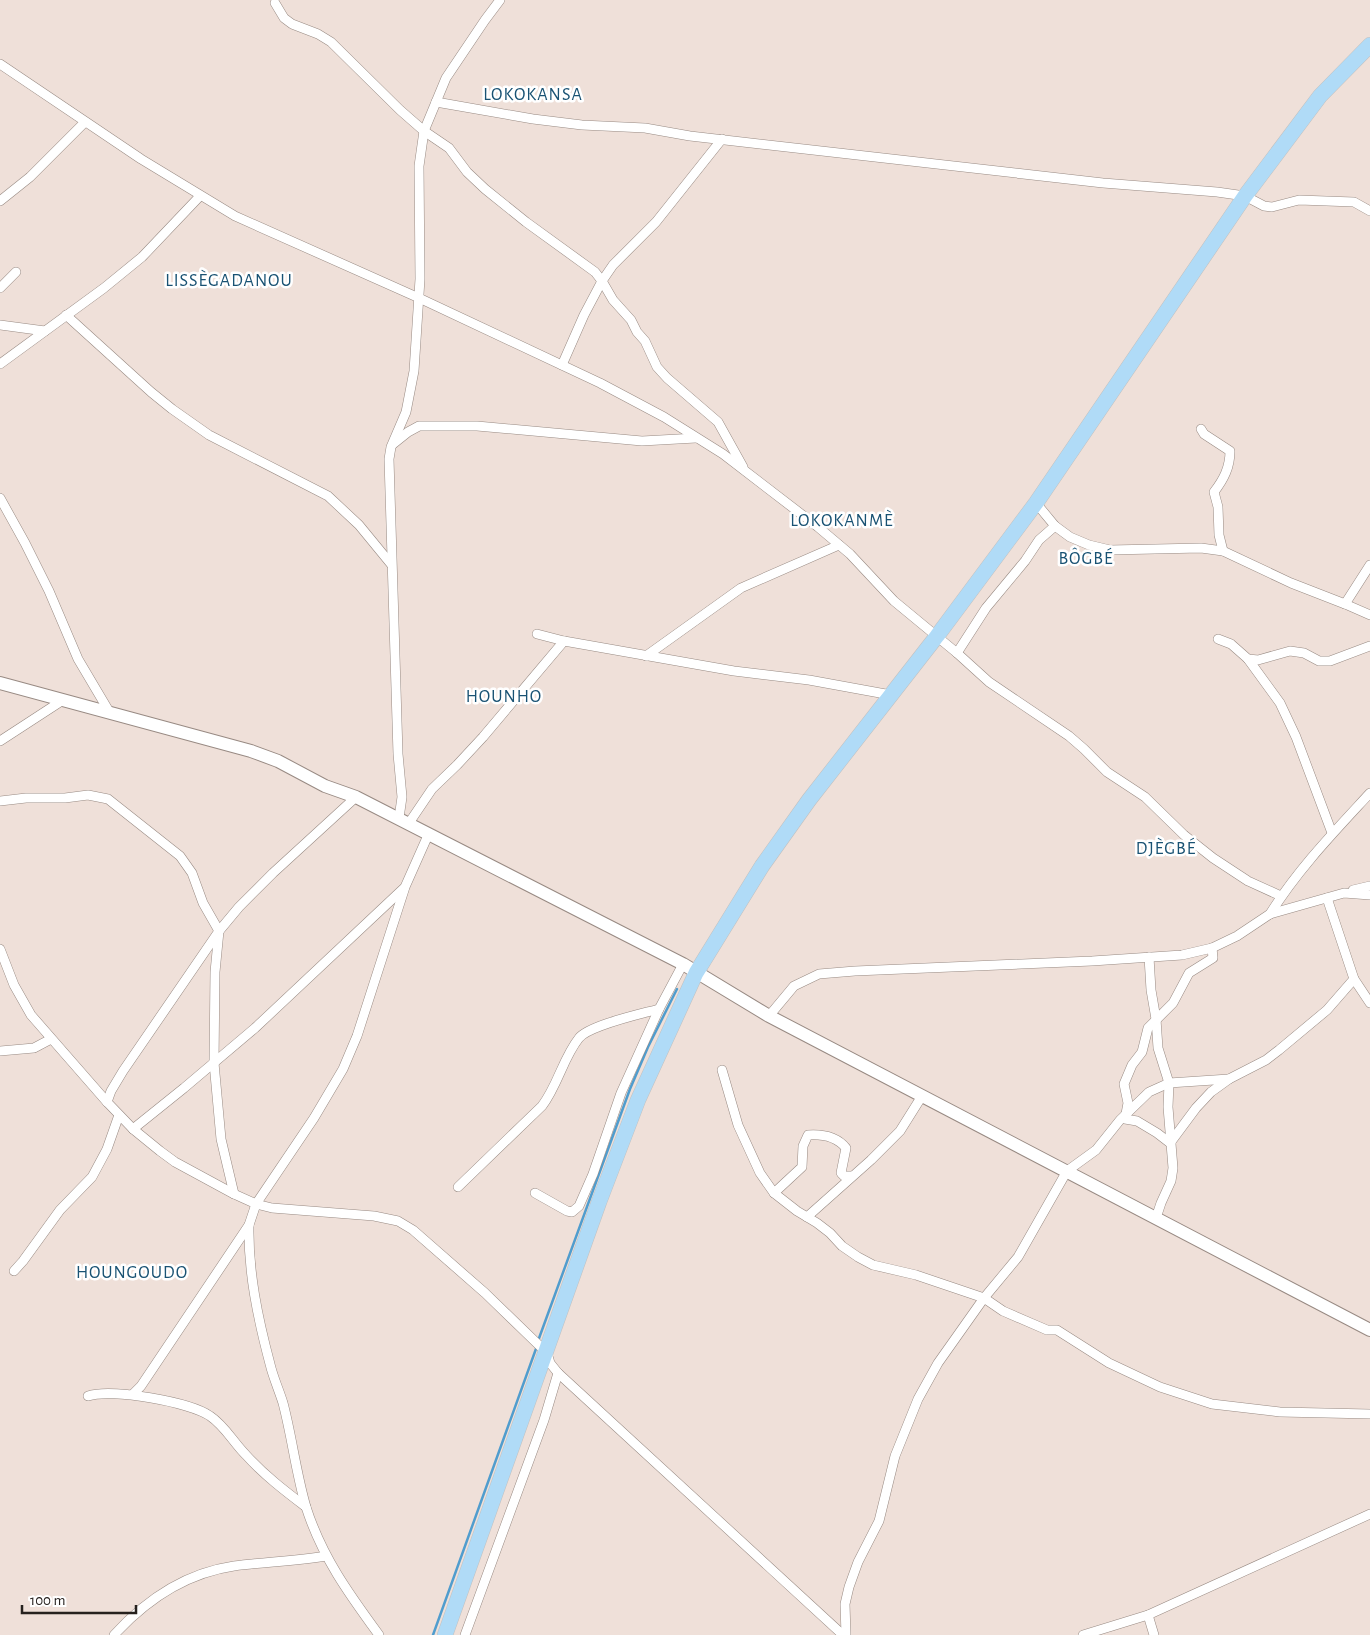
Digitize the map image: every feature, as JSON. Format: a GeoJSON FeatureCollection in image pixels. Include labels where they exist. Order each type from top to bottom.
{"type":"FeatureCollection","features":[{"type":"Feature","properties":{"kind":"main road"},"geometry":{"type":"LineString","coordinates":[[445,1635],[600,1202],[629,1096],[696,973],[743,895],[783,836],[937,636],[1036,502],[1245,196],[1320,96],[1370,45]]}},
{"type":"Feature","properties":{"kind":"street"},"geometry":{"type":"LineString","coordinates":[[404,820],[398,754],[389,459],[390,447],[408,405],[414,371],[419,298],[419,166],[424,131],[446,78],[484,20],[500,0]]}},
{"type":"Feature","properties":{"kind":"street"},"geometry":{"type":"LineString","coordinates":[[275,3],[284,18],[292,24],[318,34],[331,42],[424,131],[449,148],[462,166],[485,189],[526,222],[595,272],[613,300],[631,320],[637,332],[645,341],[657,368],[718,422],[744,469]]}},
{"type":"Feature","properties":{"kind":"street"},"geometry":{"type":"LineString","coordinates":[[0,64],[85,122],[200,196],[235,216],[419,298],[600,383],[664,417],[744,469],[839,545],[854,558],[894,601],[989,682],[1069,736],[1107,772],[1145,797],[1184,835],[1213,858],[1248,881],[1281,896]]}},
{"type":"Feature","properties":{"kind":"street"},"geometry":{"type":"LineString","coordinates":[[436,102],[533,119],[582,125],[645,128],[722,139],[1103,183],[1217,192],[1245,196],[1264,206],[1272,207],[1299,200],[1370,201]]}},
{"type":"Feature","properties":{"kind":"street"},"geometry":{"type":"LineString","coordinates":[[0,201],[30,177],[85,122]]}},
{"type":"Feature","properties":{"kind":"street"},"geometry":{"type":"LineString","coordinates":[[562,365],[584,316],[602,281],[613,265],[656,222],[722,139]]}},
{"type":"Feature","properties":{"kind":"street"},"geometry":{"type":"LineString","coordinates":[[0,364],[142,258],[200,196]]}},
{"type":"Feature","properties":{"kind":"street"},"geometry":{"type":"LineString","coordinates":[[1354,202],[1370,211]]}},
{"type":"Feature","properties":{"kind":"street"},"geometry":{"type":"LineString","coordinates":[[0,288],[16,272]]}},
{"type":"Feature","properties":{"kind":"street"},"geometry":{"type":"LineString","coordinates":[[66,315],[151,392],[209,435],[333,500],[371,537],[392,564]]}},
{"type":"Feature","properties":{"kind":"street"},"geometry":{"type":"LineString","coordinates":[[0,325],[45,331]]}},
{"type":"Feature","properties":{"kind":"street"},"geometry":{"type":"LineString","coordinates":[[390,447],[408,432],[419,426],[478,426],[642,440],[696,438]]}},
{"type":"Feature","properties":{"kind":"street"},"geometry":{"type":"LineString","coordinates":[[1201,429],[1204,434],[1230,451],[1227,472],[1222,483],[1214,492],[1218,507],[1219,534],[1224,551]]}},
{"type":"Feature","properties":{"kind":"street"},"geometry":{"type":"LineString","coordinates":[[0,498],[49,591],[78,658],[110,712]]}},
{"type":"Feature","properties":{"kind":"street"},"geometry":{"type":"LineString","coordinates":[[1036,502],[1055,526],[1070,537],[1098,548],[1110,550],[1201,548],[1224,551],[1291,584],[1345,604],[1370,616]]}},
{"type":"Feature","properties":{"kind":"street"},"geometry":{"type":"LineString","coordinates":[[957,653],[986,608],[1025,561],[1039,540],[1055,526]]}},
{"type":"Feature","properties":{"kind":"street"},"geometry":{"type":"LineString","coordinates":[[646,656],[742,588],[839,545]]}},
{"type":"Feature","properties":{"kind":"street"},"geometry":{"type":"LineString","coordinates":[[1345,604],[1370,565]]}},
{"type":"Feature","properties":{"kind":"street"},"geometry":{"type":"LineString","coordinates":[[537,634],[564,641],[646,656],[734,671],[809,680],[891,695]]}},
{"type":"Feature","properties":{"kind":"street"},"geometry":{"type":"LineString","coordinates":[[1218,639],[1231,644],[1248,659],[1280,703],[1296,737],[1332,833]]}},
{"type":"Feature","properties":{"kind":"street"},"geometry":{"type":"LineString","coordinates":[[404,820],[432,789],[458,765],[564,641]]}},
{"type":"Feature","properties":{"kind":"street"},"geometry":{"type":"LineString","coordinates":[[1248,659],[1258,660],[1290,651],[1304,653],[1318,661],[1330,661],[1370,646]]}},
{"type":"Feature","properties":{"kind":"street"},"geometry":{"type":"LineString","coordinates":[[0,683],[251,751],[278,761],[326,786],[356,797],[683,964],[769,1016],[1370,1330]]}},
{"type":"Feature","properties":{"kind":"street"},"geometry":{"type":"LineString","coordinates":[[0,741],[63,700]]}},
{"type":"Feature","properties":{"kind":"street"},"geometry":{"type":"LineString","coordinates":[[1270,914],[1281,896],[1332,833],[1370,793]]}},
{"type":"Feature","properties":{"kind":"street"},"geometry":{"type":"LineString","coordinates":[[0,801],[88,795],[108,799],[186,862],[203,903],[219,931],[214,972],[214,1063],[222,1139],[234,1194]]}},
{"type":"Feature","properties":{"kind":"street"},"geometry":{"type":"LineString","coordinates":[[107,1102],[123,1070],[219,931],[255,890],[356,797]]}},
{"type":"Feature","properties":{"kind":"street"},"geometry":{"type":"LineString","coordinates":[[133,1394],[146,1378],[249,1225],[256,1204],[314,1118],[343,1069],[357,1036],[405,887],[429,833]]}},
{"type":"Feature","properties":{"kind":"street"},"geometry":{"type":"LineString","coordinates":[[769,1016],[794,986],[819,974],[1182,954],[1212,948],[1237,936],[1270,914],[1370,886]]}},
{"type":"Feature","properties":{"kind":"street"},"geometry":{"type":"LineString","coordinates":[[133,1129],[255,1028],[405,887]]}},
{"type":"Feature","properties":{"kind":"street"},"geometry":{"type":"LineString","coordinates":[[1344,893],[1370,894]]}},
{"type":"Feature","properties":{"kind":"street"},"geometry":{"type":"LineString","coordinates":[[1328,898],[1354,979],[1370,1003]]}},
{"type":"Feature","properties":{"kind":"street"},"geometry":{"type":"LineString","coordinates":[[1170,1144],[1157,1133],[1137,1121],[1125,1119],[1128,1103],[1124,1084],[1132,1065],[1142,1052],[1148,1028],[1168,1010],[1189,973],[1213,958],[1212,948]]}},
{"type":"Feature","properties":{"kind":"street"},"geometry":{"type":"LineString","coordinates":[[0,949],[14,985],[31,1015],[133,1129],[175,1162],[256,1204],[272,1208],[358,1214],[398,1221],[413,1230],[485,1293],[547,1353],[550,1363],[558,1373],[844,1635]]}},
{"type":"Feature","properties":{"kind":"street"},"geometry":{"type":"LineString","coordinates":[[1149,957],[1158,1048],[1169,1083],[1168,1107],[1173,1168],[1171,1181],[1156,1218]]}},
{"type":"Feature","properties":{"kind":"street"},"geometry":{"type":"LineString","coordinates":[[535,1193],[567,1211],[572,1212],[579,1206],[629,1096],[659,1009],[683,964]]}},
{"type":"Feature","properties":{"kind":"street"},"geometry":{"type":"LineString","coordinates":[[1170,1144],[1196,1108],[1211,1092],[1229,1079],[1266,1060],[1279,1050],[1327,1010],[1354,979]]}},
{"type":"Feature","properties":{"kind":"street"},"geometry":{"type":"LineString","coordinates":[[458,1187],[542,1106],[551,1094],[574,1047],[583,1035],[593,1028],[659,1009]]}},
{"type":"Feature","properties":{"kind":"street"},"geometry":{"type":"LineString","coordinates":[[2,1049],[34,1048],[52,1039]]}},
{"type":"Feature","properties":{"kind":"street"},"geometry":{"type":"LineString","coordinates":[[1142,1052],[1158,1048]]}},
{"type":"Feature","properties":{"kind":"street"},"geometry":{"type":"LineString","coordinates":[[722,1070],[738,1125],[760,1173],[774,1193],[830,1233],[842,1246],[873,1265],[916,1275],[984,1298],[1003,1311],[1046,1330],[1057,1330],[1109,1363],[1160,1388],[1212,1404],[1280,1412],[1370,1414]]}},
{"type":"Feature","properties":{"kind":"street"},"geometry":{"type":"LineString","coordinates":[[844,1635],[849,1587],[858,1562],[879,1521],[895,1456],[918,1399],[938,1363],[984,1298],[1018,1257],[1067,1171],[1096,1150],[1126,1114],[1149,1092],[1169,1083],[1229,1079]]}},
{"type":"Feature","properties":{"kind":"street"},"geometry":{"type":"LineString","coordinates":[[806,1216],[871,1160],[900,1131],[922,1096]]}},
{"type":"Feature","properties":{"kind":"street"},"geometry":{"type":"LineString","coordinates":[[14,1271],[24,1261],[60,1210],[92,1177],[106,1149],[119,1115]]}},
{"type":"Feature","properties":{"kind":"street"},"geometry":{"type":"LineString","coordinates":[[774,1193],[802,1167],[804,1146],[808,1135],[821,1134],[842,1142],[846,1148],[841,1172],[844,1176],[851,1176]]}},
{"type":"Feature","properties":{"kind":"street"},"geometry":{"type":"LineString","coordinates":[[249,1225],[249,1247],[255,1299],[270,1365],[283,1405],[306,1507],[326,1556],[345,1588],[379,1635]]}},
{"type":"Feature","properties":{"kind":"street"},"geometry":{"type":"LineString","coordinates":[[465,1635],[544,1420],[558,1373]]}},
{"type":"Feature","properties":{"kind":"street"},"geometry":{"type":"LineString","coordinates":[[88,1396],[95,1393],[133,1394],[185,1406],[208,1414],[224,1427],[258,1468],[306,1507]]}},
{"type":"Feature","properties":{"kind":"street"},"geometry":{"type":"LineString","coordinates":[[1083,1635],[1148,1615],[1370,1514]]}},
{"type":"Feature","properties":{"kind":"street"},"geometry":{"type":"LineString","coordinates":[[114,1635],[156,1596],[179,1583],[201,1574],[232,1566],[326,1556]]}},
{"type":"Feature","properties":{"kind":"street"},"geometry":{"type":"LineString","coordinates":[[1148,1615],[1154,1635]]}},
{"type":"Feature","properties":{"kind":"waterway"},"geometry":{"type":"LineString","coordinates":[[538,1341],[630,1089],[648,1047],[677,989]]}},
{"type":"Feature","properties":{"kind":"waterway"},"geometry":{"type":"LineString","coordinates":[[433,1635],[537,1346]]}},
{"type":"Feature","properties":{"kind":"district","name":"LOKOKANSA"},"geometry":{"type":"Point","coordinates":[533,95]}},
{"type":"Feature","properties":{"kind":"district","name":"LISSÈGADANOU"},"geometry":{"type":"Point","coordinates":[229,281]}},
{"type":"Feature","properties":{"kind":"district","name":"LOKOKANMÈ"},"geometry":{"type":"Point","coordinates":[842,521]}},
{"type":"Feature","properties":{"kind":"district","name":"BÔGBÉ"},"geometry":{"type":"Point","coordinates":[1086,559]}},
{"type":"Feature","properties":{"kind":"district","name":"HOUNHO"},"geometry":{"type":"Point","coordinates":[504,697]}},
{"type":"Feature","properties":{"kind":"district","name":"DJÈGBÉ"},"geometry":{"type":"Point","coordinates":[1166,849]}},
{"type":"Feature","properties":{"kind":"district","name":"HOUNGOUDO"},"geometry":{"type":"Point","coordinates":[132,1273]}}]}
